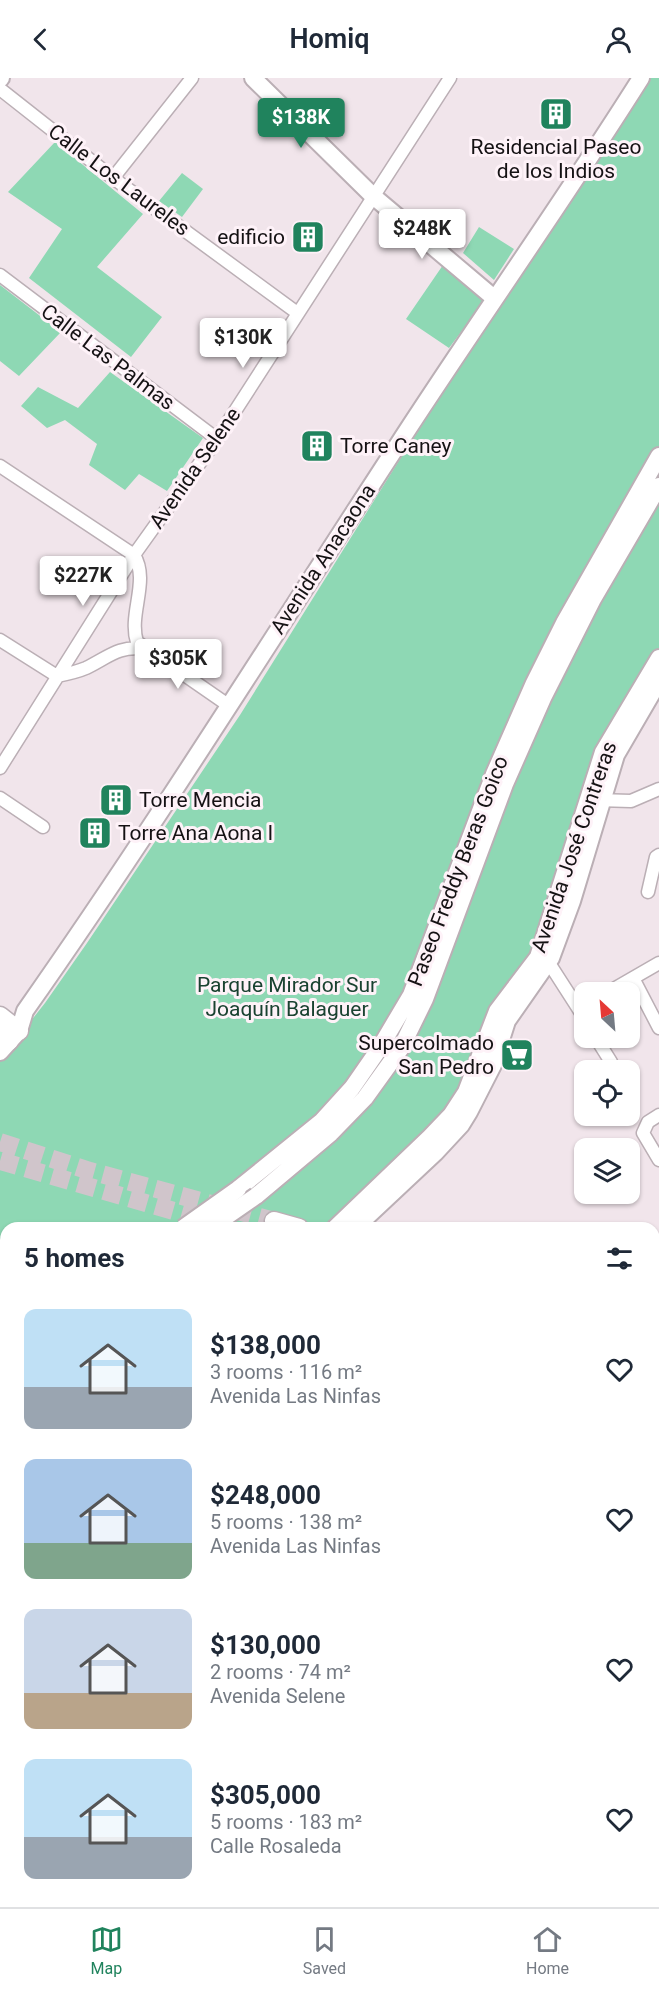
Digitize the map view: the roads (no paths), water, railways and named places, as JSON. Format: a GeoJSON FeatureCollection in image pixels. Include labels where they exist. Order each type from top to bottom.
{"type":"FeatureCollection","features":[{"type":"Feature","properties":{"kind":"main road"},"geometry":{"type":"LineString","coordinates":[[253,78],[373,196],[494,298]]}},
{"type":"Feature","properties":{"kind":"main road","name":"Avenida Anacaona"},"geometry":{"type":"LineString","coordinates":[[5,1033],[25,1011],[122,870],[494,298],[562,200],[641,78]]}},
{"type":"Feature","properties":{"kind":"main road","name":"Paseo Freddy Beras Goico"},"geometry":{"type":"LineString","coordinates":[[191,1222],[238,1189],[322,1121],[352,1088],[380,1050],[411,995],[494,774],[529,694],[564,623],[659,456]]}},
{"type":"Feature","properties":{"kind":"main road","name":"Paseo Freddy Beras Goico"},"geometry":{"type":"LineString","coordinates":[[219,1222],[256,1196],[331,1133],[365,1098],[401,1048],[425,999],[506,784],[543,698],[593,599],[659,486]]}},
{"type":"Feature","properties":{"kind":"main road","name":"Avenida José Contreras"},"geometry":{"type":"LineString","coordinates":[[362,1222],[461,1125],[493,1065],[507,1021],[549,963],[572,901],[608,740],[659,658]]}},
{"type":"Feature","properties":{"kind":"main road","name":"Avenida José Contreras"},"geometry":{"type":"LineString","coordinates":[[341,1222],[430,1137],[451,1115],[466,1092],[497,1011],[538,957],[595,800],[622,742],[659,681]]}},
{"type":"Feature","properties":{"kind":"street"},"geometry":{"type":"LineString","coordinates":[[113,178],[192,78]]}},
{"type":"Feature","properties":{"kind":"street","name":"Avenida Selene"},"geometry":{"type":"LineString","coordinates":[[0,768],[134,555],[217,439],[296,312],[450,78]]}},
{"type":"Feature","properties":{"kind":"street","name":"Calle Los Laureles"},"geometry":{"type":"LineString","coordinates":[[0,89],[113,178],[296,312]]}},
{"type":"Feature","properties":{"kind":"street","name":"Calle Las Palmas"},"geometry":{"type":"LineString","coordinates":[[0,275],[217,439]]}},
{"type":"Feature","properties":{"kind":"street"},"geometry":{"type":"LineString","coordinates":[[0,466],[134,555],[141,570],[134,630],[137,642],[228,705]]}},
{"type":"Feature","properties":{"kind":"street"},"geometry":{"type":"LineString","coordinates":[[0,640],[57,676],[85,668],[119,649],[131,647],[144,649]]}},
{"type":"Feature","properties":{"kind":"street"},"geometry":{"type":"LineString","coordinates":[[595,800],[631,801],[656,791],[659,804]]}},
{"type":"Feature","properties":{"kind":"street"},"geometry":{"type":"LineString","coordinates":[[0,798],[43,827]]}},
{"type":"Feature","properties":{"kind":"street"},"geometry":{"type":"LineString","coordinates":[[648,892],[656,857],[659,855]]}},
{"type":"Feature","properties":{"kind":"street"},"geometry":{"type":"LineString","coordinates":[[549,963],[574,998]]}},
{"type":"Feature","properties":{"kind":"street"},"geometry":{"type":"LineString","coordinates":[[626,982],[659,963]]}},
{"type":"Feature","properties":{"kind":"street"},"geometry":{"type":"LineString","coordinates":[[633,978],[659,1028]]}},
{"type":"Feature","properties":{"kind":"street"},"geometry":{"type":"LineString","coordinates":[[659,1115],[648,1122],[643,1133],[659,1160]]}},
{"type":"Feature","properties":{"kind":"tunnel"},"geometry":{"type":"LineString","coordinates":[[0,1142],[90,1171],[274,1221]]}},
{"type":"Feature","properties":{"kind":"tunnel"},"geometry":{"type":"LineString","coordinates":[[0,1161],[212,1222]]}},
{"type":"Feature","properties":{"kind":"place","name":"Residencial Paseo de los Indios"},"geometry":{"type":"Point","coordinates":[556,114]}},
{"type":"Feature","properties":{"kind":"place","name":"edificio"},"geometry":{"type":"Point","coordinates":[308,237]}},
{"type":"Feature","properties":{"kind":"place","name":"Torre Caney"},"geometry":{"type":"Point","coordinates":[317,446]}},
{"type":"Feature","properties":{"kind":"place","name":"Torre Mencia"},"geometry":{"type":"Point","coordinates":[116,800]}},
{"type":"Feature","properties":{"kind":"place","name":"Torre Ana Aona I"},"geometry":{"type":"Point","coordinates":[95,833]}},
{"type":"Feature","properties":{"kind":"place","name":"Supercolmado San Pedro"},"geometry":{"type":"Point","coordinates":[517,1055]}},
{"type":"Feature","properties":{"kind":"park label","name":"Parque Mirador Sur Joaquín Balaguer"},"geometry":{"type":"Point","coordinates":[287,997]}}]}
